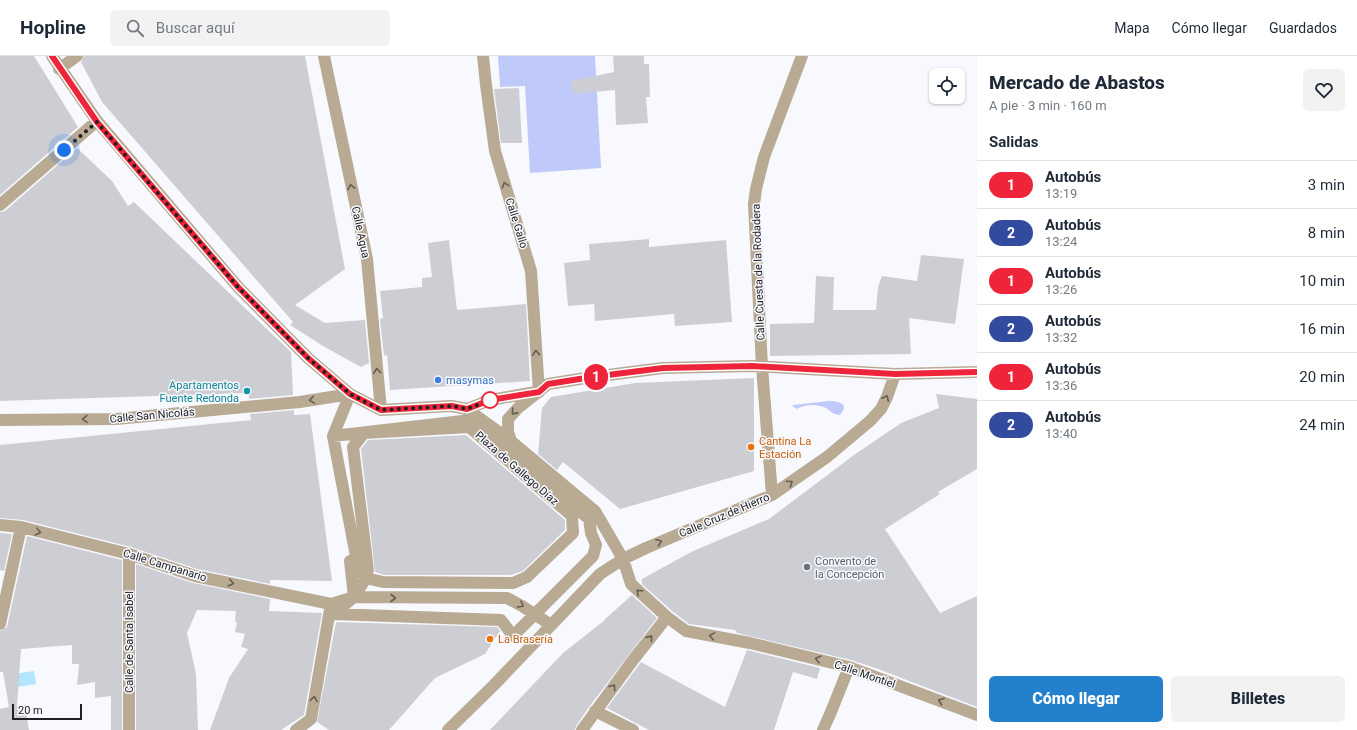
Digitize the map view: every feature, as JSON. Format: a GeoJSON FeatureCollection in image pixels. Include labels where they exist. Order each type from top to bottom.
{"type":"FeatureCollection","features":[{"type":"Feature","properties":{"kind":"street"},"geometry":{"type":"LineString","coordinates":[[52,56],[59,69],[97,122],[238,287],[308,358],[350,394],[381,410]]}},
{"type":"Feature","properties":{"kind":"street"},"geometry":{"type":"LineString","coordinates":[[59,69],[77,56]]}},
{"type":"Feature","properties":{"kind":"street","name":"Calle Agua"},"geometry":{"type":"LineString","coordinates":[[324,56],[367,259],[381,410]]}},
{"type":"Feature","properties":{"kind":"street","name":"Calle Gallo"},"geometry":{"type":"LineString","coordinates":[[483,56],[495,151],[531,271],[539,392]]}},
{"type":"Feature","properties":{"kind":"street","name":"Calle Cuesta de la Rodadera"},"geometry":{"type":"LineString","coordinates":[[772,495],[762,367],[754,204],[764,157],[802,56]]}},
{"type":"Feature","properties":{"kind":"street"},"geometry":{"type":"LineString","coordinates":[[0,205],[97,122]]}},
{"type":"Feature","properties":{"kind":"street"},"geometry":{"type":"LineString","coordinates":[[539,392],[548,384],[663,368],[762,367],[895,374],[977,372]]}},
{"type":"Feature","properties":{"kind":"street","name":"Calle Cruz de Hierro"},"geometry":{"type":"LineString","coordinates":[[448,730],[494,685],[600,574],[624,559],[646,548],[772,495],[826,457],[870,421],[881,409],[895,374]]}},
{"type":"Feature","properties":{"kind":"street","name":"Plaza de Gallego Díaz"},"geometry":{"type":"LineString","coordinates":[[467,409],[490,400],[539,392]]}},
{"type":"Feature","properties":{"kind":"street","name":"Plaza de Gallego Díaz"},"geometry":{"type":"LineString","coordinates":[[511,441],[508,432],[508,419],[518,408],[539,392]]}},
{"type":"Feature","properties":{"kind":"street"},"geometry":{"type":"LineString","coordinates":[[350,394],[333,436],[354,597]]}},
{"type":"Feature","properties":{"kind":"street","name":"Calle San Nicolás"},"geometry":{"type":"LineString","coordinates":[[0,420],[116,419],[300,402],[350,394]]}},
{"type":"Feature","properties":{"kind":"street","name":"Plaza de Gallego Díaz"},"geometry":{"type":"LineString","coordinates":[[381,410],[452,406],[467,409],[511,441],[595,511],[624,559],[631,584],[667,617]]}},
{"type":"Feature","properties":{"kind":"street","name":"Plaza de Gallego Díaz"},"geometry":{"type":"LineString","coordinates":[[471,420],[589,519],[591,533],[596,545],[593,556],[513,636],[501,620],[333,614],[354,597],[366,578],[383,582],[513,583],[527,577],[573,533],[572,516],[469,427],[364,433],[353,447],[368,570],[359,572],[333,436],[471,420]]}},
{"type":"Feature","properties":{"kind":"street","name":"Calle Campanario"},"geometry":{"type":"LineString","coordinates":[[0,525],[20,527],[129,554],[195,576],[331,604]]}},
{"type":"Feature","properties":{"kind":"street"},"geometry":{"type":"LineString","coordinates":[[0,624],[20,527]]}},
{"type":"Feature","properties":{"kind":"street","name":"Calle de Santa Isabel"},"geometry":{"type":"LineString","coordinates":[[129,554],[129,730]]}},
{"type":"Feature","properties":{"kind":"street"},"geometry":{"type":"LineString","coordinates":[[296,730],[311,719],[331,604],[354,597],[508,598],[551,624]]}},
{"type":"Feature","properties":{"kind":"street"},"geometry":{"type":"LineString","coordinates":[[582,730],[633,660],[667,617]]}},
{"type":"Feature","properties":{"kind":"street","name":"Calle Montiel"},"geometry":{"type":"LineString","coordinates":[[667,617],[686,631],[750,643],[849,667],[977,716]]}},
{"type":"Feature","properties":{"kind":"street"},"geometry":{"type":"LineString","coordinates":[[823,730],[849,667]]}},
{"type":"Feature","properties":{"kind":"street"},"geometry":{"type":"LineString","coordinates":[[595,711],[633,730]]}},
{"type":"Feature","properties":{"kind":"shaded area"},"geometry":{"type":"Polygon","coordinates":[[[498,56],[595,56],[601,168],[530,173],[525,86],[500,87],[498,56]]]}},
{"type":"Feature","properties":{"kind":"shaded area"},"geometry":{"type":"Polygon","coordinates":[[[829,401],[840,403],[844,406],[840,415],[834,414],[826,408],[819,406],[807,405],[797,409],[792,406],[793,405],[829,401]]]}},
{"type":"Feature","properties":{"kind":"shaded area"},"geometry":{"type":"Polygon","coordinates":[[[34,671],[36,684],[9,688],[8,675],[34,671]]]}},
{"type":"Feature","properties":{"kind":"building"},"geometry":{"type":"Polygon","coordinates":[[[0,56],[34,56],[78,127],[0,195],[0,56]]]}},
{"type":"Feature","properties":{"kind":"building"},"geometry":{"type":"Polygon","coordinates":[[[84,56],[305,56],[345,269],[295,305],[325,323],[365,320],[369,363],[361,367],[323,346],[290,325],[293,322],[102,102],[81,62],[84,56]]]}},
{"type":"Feature","properties":{"kind":"building"},"geometry":{"type":"Polygon","coordinates":[[[613,56],[644,56],[644,64],[649,64],[650,97],[646,97],[648,123],[616,125],[615,90],[573,94],[571,81],[614,72],[613,56]]]}},
{"type":"Feature","properties":{"kind":"building"},"geometry":{"type":"Polygon","coordinates":[[[519,88],[522,143],[501,143],[494,89],[519,88]]]}},
{"type":"Feature","properties":{"kind":"building"},"geometry":{"type":"Polygon","coordinates":[[[77,148],[112,181],[128,206],[134,202],[291,352],[293,395],[249,399],[249,393],[0,401],[0,212],[5,211],[77,148]]]}},
{"type":"Feature","properties":{"kind":"building"},"geometry":{"type":"Polygon","coordinates":[[[649,239],[649,247],[726,240],[732,322],[675,326],[674,314],[595,321],[594,304],[568,306],[564,263],[590,260],[589,244],[649,239]]]}},
{"type":"Feature","properties":{"kind":"building"},"geometry":{"type":"Polygon","coordinates":[[[449,240],[457,310],[526,304],[530,381],[390,390],[387,355],[384,356],[380,319],[383,318],[380,291],[422,287],[422,278],[432,277],[428,243],[449,240]]]}},
{"type":"Feature","properties":{"kind":"building"},"geometry":{"type":"Polygon","coordinates":[[[921,255],[964,259],[955,324],[909,318],[911,354],[770,356],[770,324],[814,323],[816,276],[834,277],[833,310],[876,310],[878,287],[882,276],[917,281],[921,255]]]}},
{"type":"Feature","properties":{"kind":"building"},"geometry":{"type":"Polygon","coordinates":[[[754,378],[754,471],[620,509],[563,462],[557,470],[538,454],[542,408],[551,397],[635,383],[754,378]]]}},
{"type":"Feature","properties":{"kind":"building"},"geometry":{"type":"Polygon","coordinates":[[[936,394],[977,399],[977,469],[938,492],[940,494],[885,529],[940,613],[977,596],[977,707],[851,660],[737,633],[735,630],[689,624],[642,584],[642,579],[691,552],[769,519],[854,455],[901,423],[939,408],[936,394]]]}},
{"type":"Feature","properties":{"kind":"building"},"geometry":{"type":"Polygon","coordinates":[[[294,410],[294,415],[310,414],[332,581],[270,580],[270,584],[197,569],[131,547],[23,520],[0,518],[0,445],[251,420],[250,414],[294,410]]]}},
{"type":"Feature","properties":{"kind":"building"},"geometry":{"type":"Polygon","coordinates":[[[466,435],[565,520],[565,530],[523,571],[511,575],[384,575],[375,572],[361,449],[368,440],[466,435]]]}},
{"type":"Feature","properties":{"kind":"building"},"geometry":{"type":"Polygon","coordinates":[[[0,533],[12,534],[4,571],[0,570],[0,533]]]}},
{"type":"Feature","properties":{"kind":"building"},"geometry":{"type":"Polygon","coordinates":[[[27,536],[122,560],[122,730],[111,730],[111,696],[95,698],[95,682],[77,685],[79,664],[72,664],[72,645],[21,649],[17,706],[25,705],[29,730],[0,730],[0,709],[9,707],[3,672],[0,672],[0,631],[7,627],[27,536]]]}},
{"type":"Feature","properties":{"kind":"building"},"geometry":{"type":"Polygon","coordinates":[[[136,564],[193,583],[270,599],[269,611],[322,613],[304,715],[281,730],[210,730],[229,678],[248,649],[241,647],[245,634],[235,632],[237,622],[235,622],[236,611],[197,610],[187,633],[196,674],[198,730],[136,730],[136,564]]]}},
{"type":"Feature","properties":{"kind":"building"},"geometry":{"type":"Polygon","coordinates":[[[632,595],[657,618],[589,707],[576,726],[575,730],[490,730],[563,653],[605,620],[632,595]]]}},
{"type":"Feature","properties":{"kind":"building"},"geometry":{"type":"Polygon","coordinates":[[[336,622],[497,627],[500,631],[485,654],[435,678],[389,730],[329,730],[317,722],[336,622]]]}},
{"type":"Feature","properties":{"kind":"building"},"geometry":{"type":"Polygon","coordinates":[[[747,650],[820,668],[817,679],[793,672],[774,730],[649,730],[607,708],[641,662],[725,707],[747,650]]]}},
{"type":"Feature","properties":{"kind":"bus line","name":"1"},"geometry":{"type":"LineString","coordinates":[[52,56],[59,69],[97,122],[238,287],[308,358],[350,394],[381,410],[452,406],[467,409],[490,400],[539,392],[548,384],[663,368],[752,366],[895,374],[977,372]]}},
{"type":"Feature","properties":{"kind":"place","name":"masymas"},"geometry":{"type":"Point","coordinates":[438,380]}},
{"type":"Feature","properties":{"kind":"place","name":"Apartamentos Fuente Redonda"},"geometry":{"type":"Point","coordinates":[247,391]}},
{"type":"Feature","properties":{"kind":"place","name":"Cantina La Estación"},"geometry":{"type":"Point","coordinates":[751,447]}},
{"type":"Feature","properties":{"kind":"place","name":"Convento de la Concepción"},"geometry":{"type":"Point","coordinates":[807,567]}},
{"type":"Feature","properties":{"kind":"place","name":"La Brasería"},"geometry":{"type":"Point","coordinates":[490,639]}},
{"type":"Feature","properties":{"kind":"route"},"geometry":{"type":"LineString","coordinates":[[64,150],[97,122],[238,287],[308,358],[350,394],[381,410],[452,406],[467,409],[490,400]]}}]}
